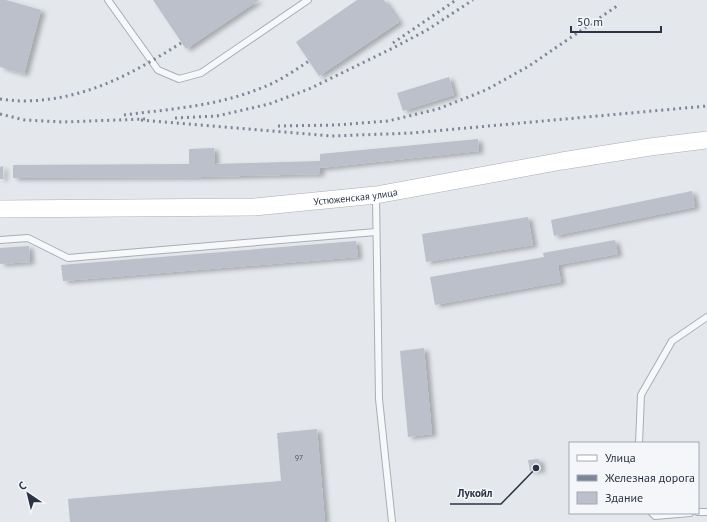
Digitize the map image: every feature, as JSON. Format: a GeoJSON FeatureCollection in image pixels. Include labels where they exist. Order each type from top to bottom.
{"type":"FeatureCollection","features":[{"type":"Feature","properties":{"kind":"main road","name":"Устюженская улица"},"geometry":{"type":"LineString","coordinates":[[0,208],[254,207],[376,195],[562,161],[650,147],[707,140]]}},
{"type":"Feature","properties":{"kind":"lane"},"geometry":{"type":"LineString","coordinates":[[108,0],[158,70],[179,79],[201,73],[308,0]]}},
{"type":"Feature","properties":{"kind":"lane"},"geometry":{"type":"LineString","coordinates":[[376,195],[379,400],[392,522]]}},
{"type":"Feature","properties":{"kind":"lane"},"geometry":{"type":"LineString","coordinates":[[0,240],[28,238],[68,258],[376,232]]}},
{"type":"Feature","properties":{"kind":"lane"},"geometry":{"type":"LineString","coordinates":[[639,442],[641,395],[672,341],[707,317]]}},
{"type":"Feature","properties":{"kind":"lane"},"geometry":{"type":"LineString","coordinates":[[653,514],[655,516],[678,514]]}},
{"type":"Feature","properties":{"kind":"building"},"geometry":{"type":"Polygon","coordinates":[[[0,0],[6,0],[41,10],[24,74],[0,67],[0,0]]]}},
{"type":"Feature","properties":{"kind":"building"},"geometry":{"type":"Polygon","coordinates":[[[153,0],[259,0],[186,49],[153,0]]]}},
{"type":"Feature","properties":{"kind":"building"},"geometry":{"type":"Polygon","coordinates":[[[357,0],[384,0],[399,22],[319,76],[296,42],[357,0]]]}},
{"type":"Feature","properties":{"kind":"building"},"geometry":{"type":"Polygon","coordinates":[[[449,77],[454,95],[403,111],[397,93],[449,77]]]}},
{"type":"Feature","properties":{"kind":"building"},"geometry":{"type":"Polygon","coordinates":[[[478,139],[479,151],[320,168],[320,174],[203,177],[13,178],[13,165],[189,164],[189,149],[214,148],[215,164],[320,161],[320,154],[478,139]]]}},
{"type":"Feature","properties":{"kind":"building"},"geometry":{"type":"Polygon","coordinates":[[[3,166],[3,179],[0,179],[0,167],[3,166]]]}},
{"type":"Feature","properties":{"kind":"building"},"geometry":{"type":"Polygon","coordinates":[[[692,191],[695,207],[554,236],[551,220],[692,191]]]}},
{"type":"Feature","properties":{"kind":"building"},"geometry":{"type":"Polygon","coordinates":[[[528,217],[533,245],[426,262],[422,234],[528,217]]]}},
{"type":"Feature","properties":{"kind":"building"},"geometry":{"type":"Polygon","coordinates":[[[615,240],[618,254],[558,265],[561,282],[435,305],[430,277],[544,257],[543,253],[615,240]]]}},
{"type":"Feature","properties":{"kind":"building"},"geometry":{"type":"Polygon","coordinates":[[[356,241],[358,257],[63,281],[61,265],[356,241]]]}},
{"type":"Feature","properties":{"kind":"building"},"geometry":{"type":"Polygon","coordinates":[[[29,246],[30,262],[0,264],[0,248],[29,246]]]}},
{"type":"Feature","properties":{"kind":"building"},"geometry":{"type":"Polygon","coordinates":[[[424,348],[432,434],[408,437],[400,351],[424,348]]]}},
{"type":"Feature","properties":{"kind":"building"},"geometry":{"type":"Polygon","coordinates":[[[317,429],[325,522],[70,522],[68,499],[281,481],[277,433],[317,429]]]}},
{"type":"Feature","properties":{"kind":"building"},"geometry":{"type":"Polygon","coordinates":[[[539,459],[541,470],[530,471],[528,460],[539,459]]]}},
{"type":"Feature","properties":{"kind":"railway"},"geometry":{"type":"LineString","coordinates":[[393,43],[456,0]]}},
{"type":"Feature","properties":{"kind":"railway"},"geometry":{"type":"LineString","coordinates":[[175,118],[217,116],[269,104],[309,89],[427,30],[473,0]]}},
{"type":"Feature","properties":{"kind":"railway"},"geometry":{"type":"LineString","coordinates":[[278,126],[336,125],[388,121],[438,109],[486,90],[529,66],[617,6]]}},
{"type":"Feature","properties":{"kind":"railway"},"geometry":{"type":"LineString","coordinates":[[0,99],[15,101],[47,99],[68,96],[88,90],[126,75],[181,43]]}},
{"type":"Feature","properties":{"kind":"railway"},"geometry":{"type":"LineString","coordinates":[[124,115],[176,109],[228,99],[274,83],[309,61]]}},
{"type":"Feature","properties":{"kind":"railway"},"geometry":{"type":"LineString","coordinates":[[141,120],[332,136],[412,133],[707,106]]}},
{"type":"Feature","properties":{"kind":"railway"},"geometry":{"type":"LineString","coordinates":[[0,114],[25,120],[63,122],[145,119]]}},
{"type":"Feature","properties":{"kind":"place","name":"Лукойл"},"geometry":{"type":"Point","coordinates":[536,468]}}]}
